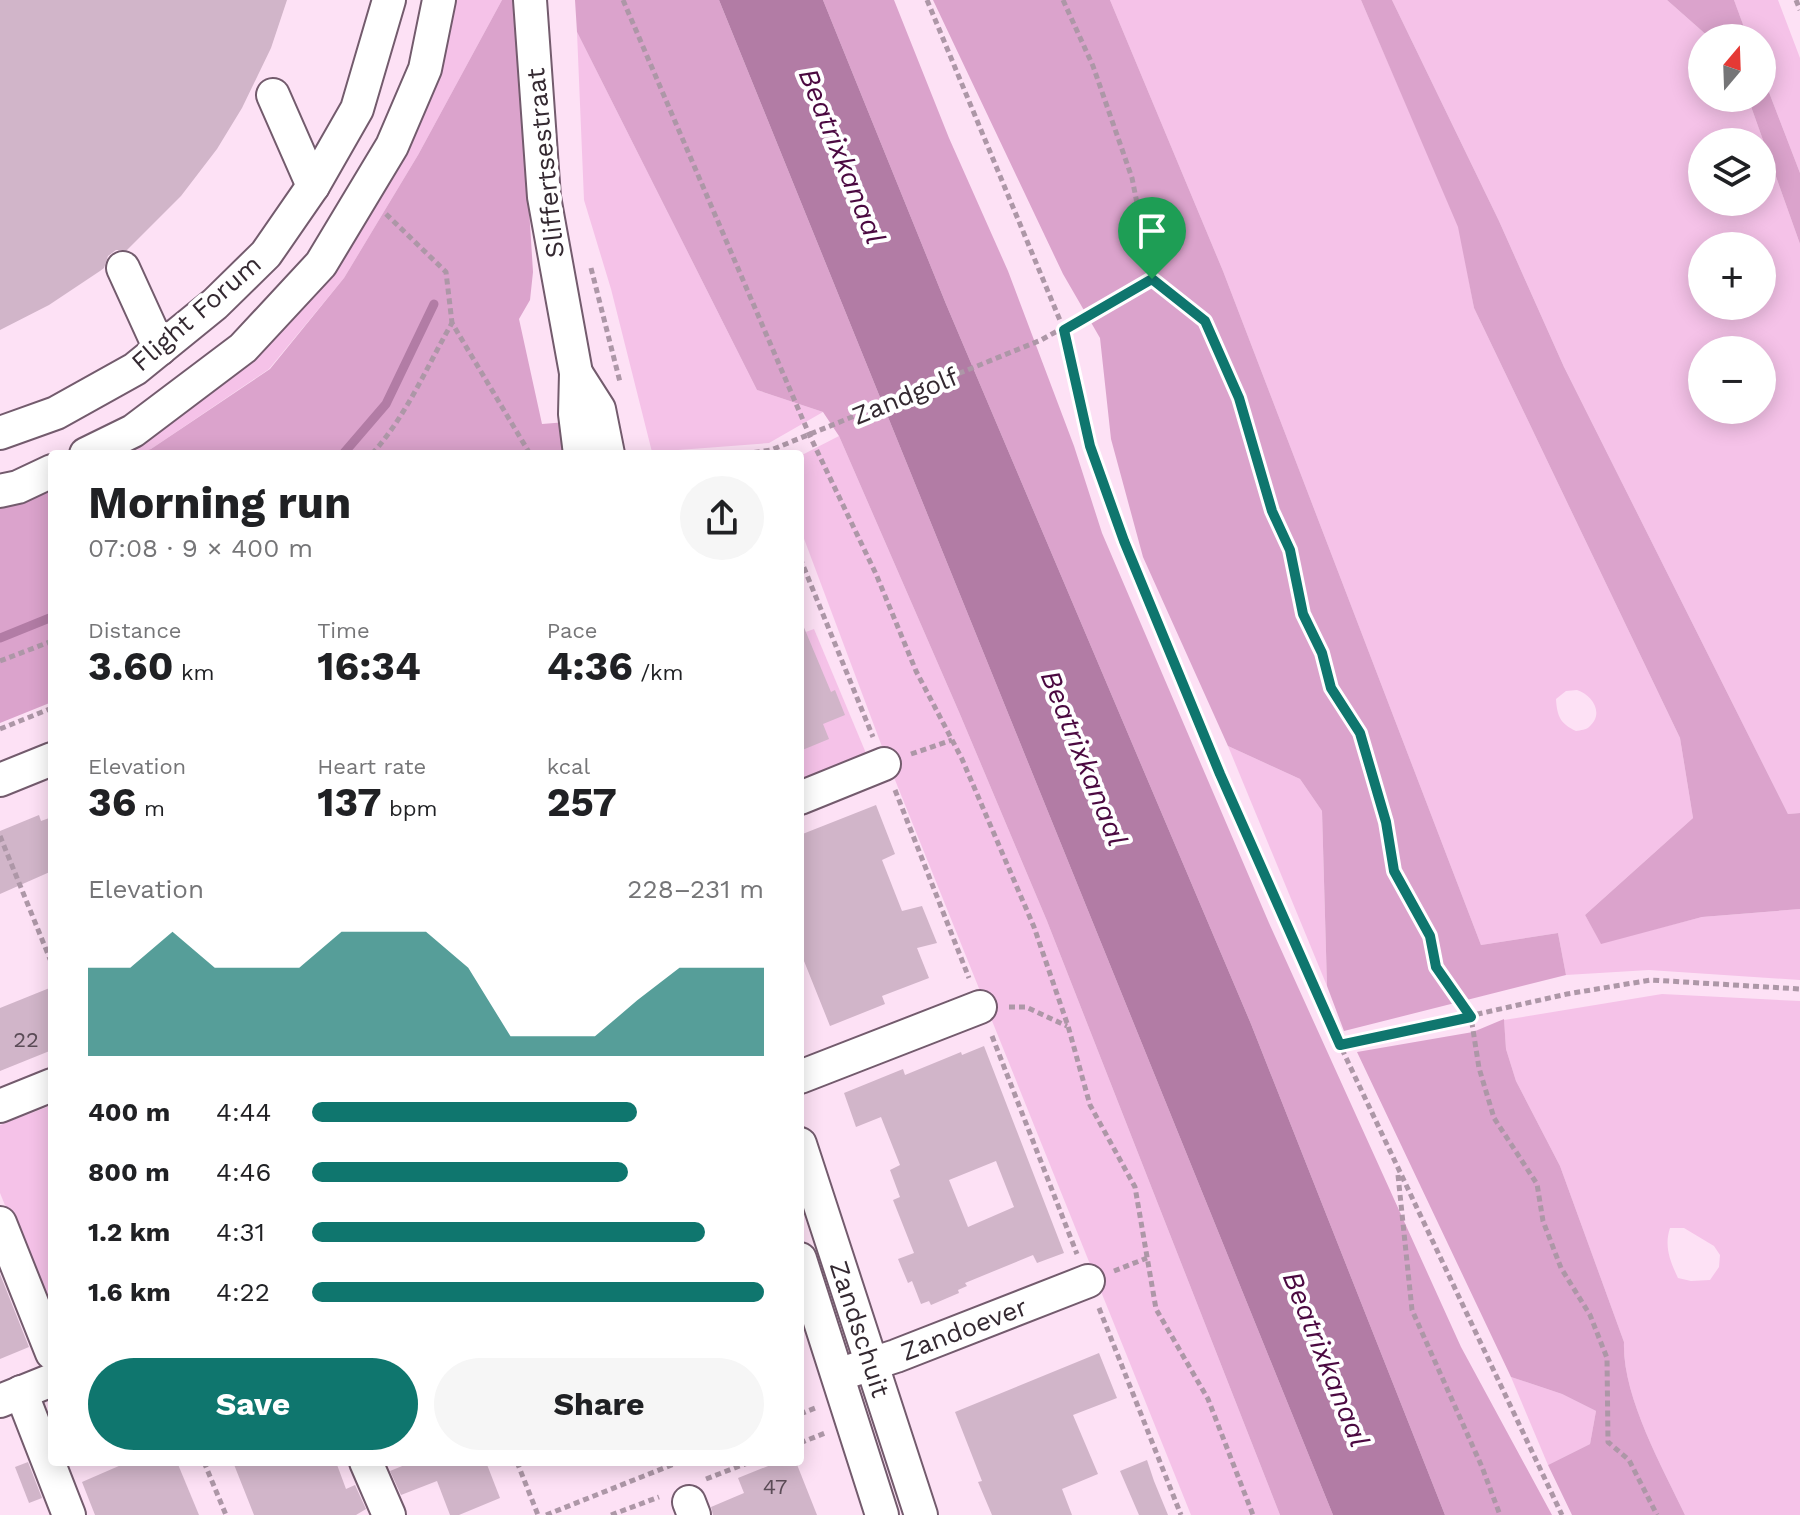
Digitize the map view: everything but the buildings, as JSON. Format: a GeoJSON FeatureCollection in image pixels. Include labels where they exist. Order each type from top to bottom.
{"type":"FeatureCollection","features":[{"type":"Feature","properties":{"kind":"street","name":"Flight Forum"},"geometry":{"type":"LineString","coordinates":[[0,433],[56,413],[135,369],[215,304],[266,254],[313,186],[357,109],[389,0]]}},
{"type":"Feature","properties":{"kind":"street","name":"Flight Forum"},"geometry":{"type":"LineString","coordinates":[[94,450],[133,431],[243,348],[321,264],[392,146],[425,69],[439,0]]}},
{"type":"Feature","properties":{"kind":"street","name":"Sliffertsestraat"},"geometry":{"type":"LineString","coordinates":[[530,0],[544,197],[576,373],[575,414],[580,450]]}},
{"type":"Feature","properties":{"kind":"street"},"geometry":{"type":"LineString","coordinates":[[273,95],[313,186]]}},
{"type":"Feature","properties":{"kind":"street"},"geometry":{"type":"LineString","coordinates":[[123,268],[160,349]]}},
{"type":"Feature","properties":{"kind":"street","name":"Sliffertsestraat"},"geometry":{"type":"LineString","coordinates":[[576,373],[599,409],[607,450]]}},
{"type":"Feature","properties":{"kind":"street"},"geometry":{"type":"LineString","coordinates":[[0,491],[18,487],[48,473]]}},
{"type":"Feature","properties":{"kind":"street"},"geometry":{"type":"LineString","coordinates":[[0,780],[48,761]]}},
{"type":"Feature","properties":{"kind":"street"},"geometry":{"type":"LineString","coordinates":[[804,796],[884,764]]}},
{"type":"Feature","properties":{"kind":"street"},"geometry":{"type":"LineString","coordinates":[[804,1075],[980,1007]]}},
{"type":"Feature","properties":{"kind":"street"},"geometry":{"type":"LineString","coordinates":[[0,1106],[48,1087]]}},
{"type":"Feature","properties":{"kind":"street","name":"Zandschuit"},"geometry":{"type":"LineString","coordinates":[[804,1156],[921,1515]]}},
{"type":"Feature","properties":{"kind":"street"},"geometry":{"type":"LineString","coordinates":[[0,1223],[48,1343]]}},
{"type":"Feature","properties":{"kind":"street","name":"Zandschuit"},"geometry":{"type":"LineString","coordinates":[[804,1271],[882,1515]]}},
{"type":"Feature","properties":{"kind":"street","name":"Zandoever"},"geometry":{"type":"LineString","coordinates":[[838,1375],[1088,1281]]}},
{"type":"Feature","properties":{"kind":"street"},"geometry":{"type":"LineString","coordinates":[[48,1382],[11,1396],[69,1515]]}},
{"type":"Feature","properties":{"kind":"street"},"geometry":{"type":"LineString","coordinates":[[368,1466],[389,1515]]}},
{"type":"Feature","properties":{"kind":"path"},"geometry":{"type":"LineString","coordinates":[[623,0],[809,434],[876,574],[916,671],[952,740],[1034,927],[1068,1026],[1090,1105],[1135,1187],[1156,1309],[1208,1399],[1253,1515]]}},
{"type":"Feature","properties":{"kind":"path"},"geometry":{"type":"LineString","coordinates":[[927,0],[1064,330],[1090,446],[1124,541],[1220,774],[1340,1045],[1562,1515]]}},
{"type":"Feature","properties":{"kind":"path"},"geometry":{"type":"LineString","coordinates":[[1063,0],[1093,66],[1132,178],[1152,279],[1205,321],[1239,398],[1272,511],[1290,550],[1303,614],[1322,653],[1331,688],[1360,733],[1386,822],[1394,871],[1430,936],[1436,967],[1471,1017],[1479,1068],[1494,1118],[1537,1184],[1543,1221],[1561,1268],[1590,1315],[1607,1358],[1608,1442],[1629,1460],[1657,1515]]}},
{"type":"Feature","properties":{"kind":"path"},"geometry":{"type":"LineString","coordinates":[[1796,0],[1800,10]]}},
{"type":"Feature","properties":{"kind":"path"},"geometry":{"type":"LineString","coordinates":[[365,193],[446,272],[452,323],[528,450]]}},
{"type":"Feature","properties":{"kind":"path","name":"Sliffertsestraat"},"geometry":{"type":"LineString","coordinates":[[589,259],[609,334]]}},
{"type":"Feature","properties":{"kind":"path","name":"Zandgolf"},"geometry":{"type":"LineString","coordinates":[[774,450],[1064,330],[1152,279]]}},
{"type":"Feature","properties":{"kind":"path"},"geometry":{"type":"LineString","coordinates":[[375,450],[423,380],[452,323]]}},
{"type":"Feature","properties":{"kind":"path"},"geometry":{"type":"LineString","coordinates":[[0,661],[48,643]]}},
{"type":"Feature","properties":{"kind":"path"},"geometry":{"type":"LineString","coordinates":[[0,729],[48,710]]}},
{"type":"Feature","properties":{"kind":"path"},"geometry":{"type":"LineString","coordinates":[[884,764],[952,740]]}},
{"type":"Feature","properties":{"kind":"path"},"geometry":{"type":"LineString","coordinates":[[0,836],[48,954]]}},
{"type":"Feature","properties":{"kind":"path"},"geometry":{"type":"LineString","coordinates":[[1340,1045],[1567,994],[1651,980],[1800,989]]}},
{"type":"Feature","properties":{"kind":"path"},"geometry":{"type":"LineString","coordinates":[[980,1007],[1026,1007],[1068,1026]]}},
{"type":"Feature","properties":{"kind":"path"},"geometry":{"type":"LineString","coordinates":[[1398,1170],[1412,1310],[1500,1515]]}},
{"type":"Feature","properties":{"kind":"path"},"geometry":{"type":"LineString","coordinates":[[206,1466],[226,1515]]}},
{"type":"Feature","properties":{"kind":"path"},"geometry":{"type":"LineString","coordinates":[[519,1466],[538,1515]]}},
{"type":"Feature","properties":{"kind":"path"},"geometry":{"type":"LineString","coordinates":[[546,1515],[669,1466]]}},
{"type":"Feature","properties":{"kind":"shaded area"},"geometry":{"type":"Polygon","coordinates":[[[451,0],[502,0],[418,155],[344,278],[269,369],[151,449],[112,450],[328,269],[451,0]]]}},
{"type":"Feature","properties":{"kind":"shaded area"},"geometry":{"type":"Polygon","coordinates":[[[502,0],[516,0],[533,272],[530,300],[519,319],[542,424],[567,422],[568,450],[148,450],[270,369],[344,278],[418,155],[502,0]]]}},
{"type":"Feature","properties":{"kind":"shaded area"},"geometry":{"type":"Polygon","coordinates":[[[575,0],[719,0],[1333,1515],[1280,1515],[1047,921],[839,436],[823,412],[757,390],[577,32],[575,0]]]}},
{"type":"Feature","properties":{"kind":"shaded area"},"geometry":{"type":"Polygon","coordinates":[[[823,0],[894,0],[949,138],[1008,271],[1074,446],[1102,533],[1269,923],[1461,1347],[1552,1515],[1445,1515],[1251,1024],[946,304],[823,0]]]}},
{"type":"Feature","properties":{"kind":"shaded area"},"geometry":{"type":"Polygon","coordinates":[[[933,0],[1110,0],[1223,271],[1481,945],[1558,933],[1566,975],[1344,1031],[1327,986],[1322,811],[1300,779],[1228,746],[1143,557],[1111,439],[1100,338],[1063,274],[933,0]]]}},
{"type":"Feature","properties":{"kind":"shaded area"},"geometry":{"type":"Polygon","coordinates":[[[1110,0],[1361,0],[1459,227],[1474,308],[1680,738],[1693,818],[1585,915],[1601,943],[1702,917],[1800,909],[1800,980],[1649,970],[1566,975],[1558,933],[1481,945],[1223,271],[1110,0]],[[1566,691],[1556,699],[1561,719],[1576,731],[1588,728],[1596,716],[1595,705],[1582,692],[1566,691]]]}},
{"type":"Feature","properties":{"kind":"shaded area"},"geometry":{"type":"Polygon","coordinates":[[[1361,0],[1392,0],[1499,221],[1564,367],[1788,814],[1800,813],[1800,909],[1702,917],[1601,944],[1585,915],[1693,818],[1680,738],[1474,308],[1458,227],[1361,0]]]}},
{"type":"Feature","properties":{"kind":"shaded area"},"geometry":{"type":"Polygon","coordinates":[[[1392,0],[1667,0],[1694,24],[1688,24],[1688,112],[1753,112],[1759,128],[1688,128],[1688,216],[1776,216],[1776,177],[1800,244],[1800,813],[1788,814],[1564,367],[1499,221],[1392,0]]]}},
{"type":"Feature","properties":{"kind":"shaded area"},"geometry":{"type":"Polygon","coordinates":[[[1667,0],[1734,0],[1743,24],[1694,24],[1667,0]]]}},
{"type":"Feature","properties":{"kind":"shaded area"},"geometry":{"type":"Polygon","coordinates":[[[1734,0],[1778,0],[1800,58],[1800,173],[1776,110],[1776,24],[1743,24],[1734,0]]]}},
{"type":"Feature","properties":{"kind":"shaded area"},"geometry":{"type":"Polygon","coordinates":[[[577,32],[757,390],[823,412],[769,443],[651,450],[611,289],[584,200],[577,32]]]}},
{"type":"Feature","properties":{"kind":"shaded area"},"geometry":{"type":"Polygon","coordinates":[[[1776,110],[1800,173],[1800,244],[1776,177],[1776,128],[1759,128],[1753,112],[1776,110]]]}},
{"type":"Feature","properties":{"kind":"shaded area"},"geometry":{"type":"Polygon","coordinates":[[[839,436],[1047,921],[1280,1515],[1191,1515],[887,760],[804,539],[804,454],[839,436]]]}},
{"type":"Feature","properties":{"kind":"shaded area"},"geometry":{"type":"Polygon","coordinates":[[[48,486],[48,704],[0,723],[0,501],[48,486]]]}},
{"type":"Feature","properties":{"kind":"shaded area"},"geometry":{"type":"Polygon","coordinates":[[[814,629],[868,758],[804,783],[804,633],[814,629]]]}},
{"type":"Feature","properties":{"kind":"shaded area"},"geometry":{"type":"Polygon","coordinates":[[[1228,746],[1300,779],[1322,811],[1327,986],[1228,746]]]}},
{"type":"Feature","properties":{"kind":"shaded area"},"geometry":{"type":"Polygon","coordinates":[[[1662,994],[1800,1001],[1800,1515],[1685,1515],[1636,1408],[1625,1363],[1624,1342],[1560,1166],[1516,1081],[1506,1049],[1504,1020],[1662,994]],[[1670,1228],[1668,1235],[1669,1253],[1678,1278],[1710,1280],[1719,1267],[1720,1255],[1714,1246],[1684,1228],[1670,1228]]]}},
{"type":"Feature","properties":{"kind":"shaded area"},"geometry":{"type":"Polygon","coordinates":[[[1504,1019],[1506,1049],[1516,1081],[1560,1166],[1624,1342],[1629,1385],[1636,1408],[1685,1515],[1572,1515],[1548,1465],[1590,1444],[1596,1411],[1562,1394],[1511,1377],[1357,1052],[1473,1032],[1504,1019]]]}},
{"type":"Feature","properties":{"kind":"shaded area"},"geometry":{"type":"Polygon","coordinates":[[[48,1107],[48,1311],[0,1193],[0,1125],[48,1107]]]}},
{"type":"Feature","properties":{"kind":"shaded area"},"geometry":{"type":"Polygon","coordinates":[[[1511,1377],[1562,1394],[1596,1411],[1590,1444],[1548,1465],[1511,1377]]]}},
{"type":"Feature","properties":{"kind":"water","name":"Beatrixkanaal"},"geometry":{"type":"Polygon","coordinates":[[[719,0],[823,0],[946,304],[1251,1024],[1445,1515],[1333,1515],[719,0]]]}},
{"type":"Feature","properties":{"kind":"waterway"},"geometry":{"type":"LineString","coordinates":[[346,450],[386,404],[434,304]]}},
{"type":"Feature","properties":{"kind":"waterway"},"geometry":{"type":"LineString","coordinates":[[0,638],[48,619]]}},
{"type":"Feature","properties":{"kind":"route"},"geometry":{"type":"LineString","coordinates":[[1152,279],[1205,321],[1239,398],[1272,511],[1290,550],[1303,614],[1322,653],[1331,688],[1360,733],[1386,822],[1394,871],[1430,936],[1436,967],[1471,1017],[1340,1045],[1220,774],[1124,541],[1090,446],[1064,330],[1152,279]]}}]}
